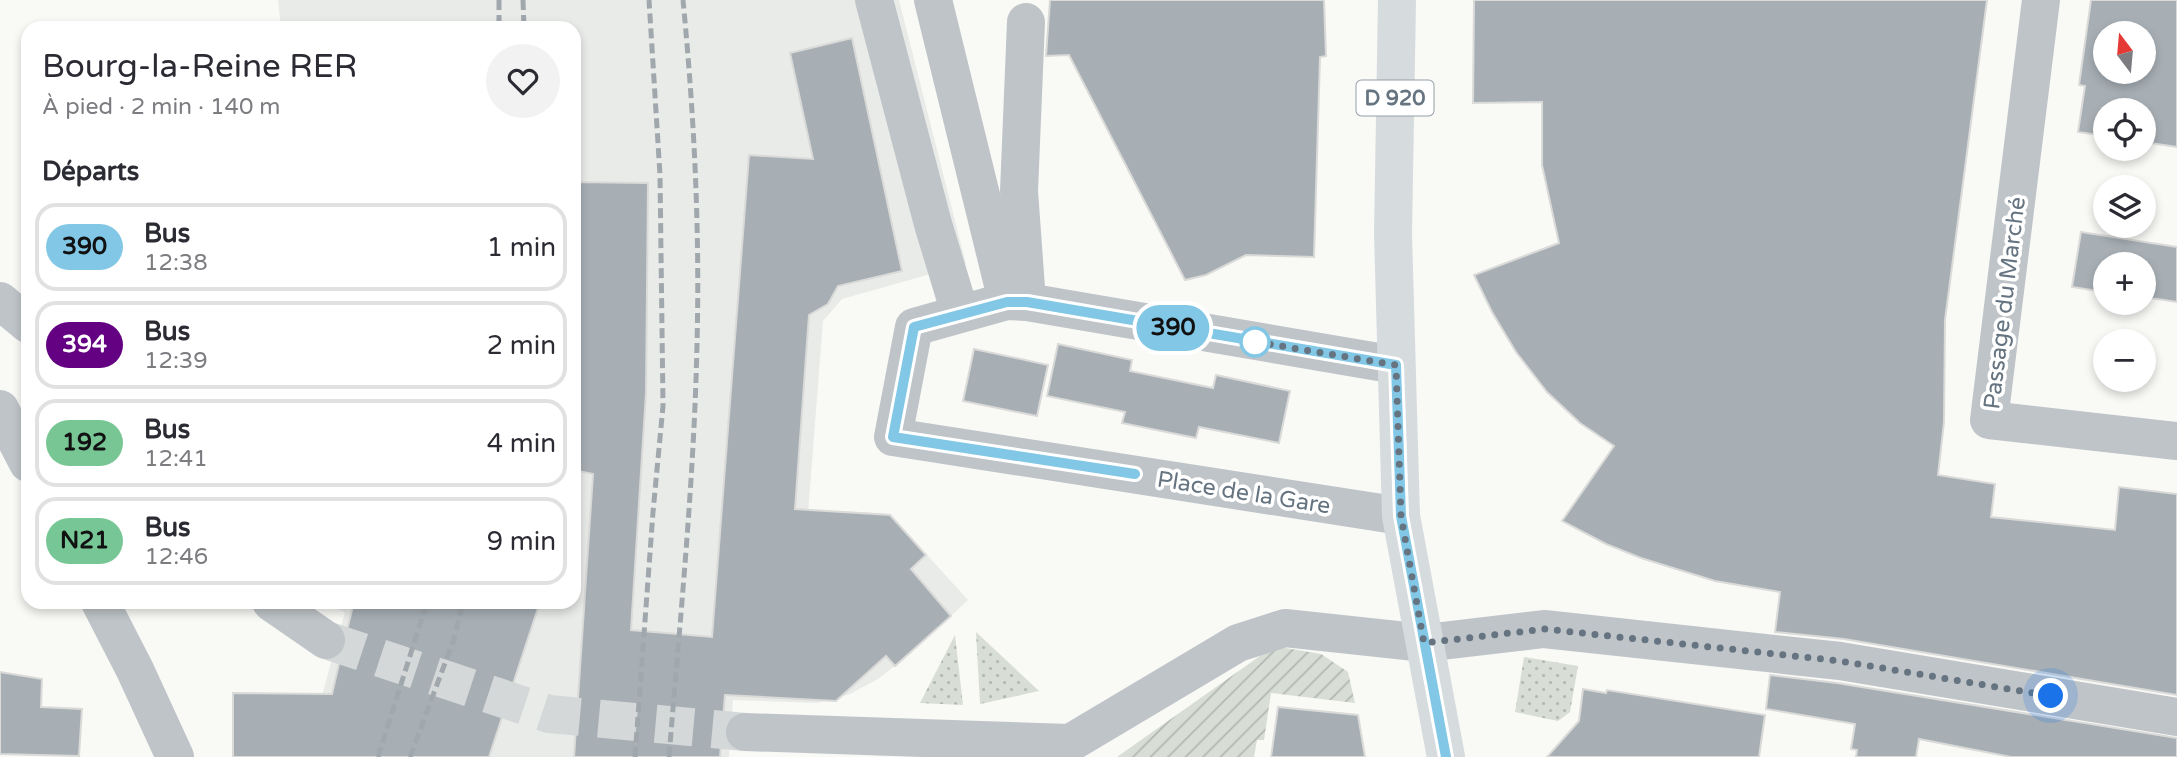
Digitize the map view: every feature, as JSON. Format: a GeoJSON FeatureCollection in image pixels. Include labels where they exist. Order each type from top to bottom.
{"type":"FeatureCollection","features":[{"type":"Feature","properties":{"kind":"main road","name":"D 920"},"geometry":{"type":"LineString","coordinates":[[1397,0],[1392,234],[1401,516],[1446,757]]}},
{"type":"Feature","properties":{"kind":"street"},"geometry":{"type":"LineString","coordinates":[[874,0],[933,224],[960,313]]}},
{"type":"Feature","properties":{"kind":"street"},"geometry":{"type":"LineString","coordinates":[[933,0],[1017,302]]}},
{"type":"Feature","properties":{"kind":"street","name":"Passage du Marché"},"geometry":{"type":"LineString","coordinates":[[2041,0],[1989,420],[2177,441]]}},
{"type":"Feature","properties":{"kind":"street"},"geometry":{"type":"LineString","coordinates":[[1017,302],[1026,22]]}},
{"type":"Feature","properties":{"kind":"street"},"geometry":{"type":"LineString","coordinates":[[0,300],[21,318]]}},
{"type":"Feature","properties":{"kind":"street","name":"Place de la Gare"},"geometry":{"type":"LineString","coordinates":[[1396,365],[1017,302],[960,313],[914,327],[893,437],[1401,516]]}},
{"type":"Feature","properties":{"kind":"street"},"geometry":{"type":"LineString","coordinates":[[0,409],[21,450]]}},
{"type":"Feature","properties":{"kind":"street"},"geometry":{"type":"LineString","coordinates":[[104,609],[175,757]]}},
{"type":"Feature","properties":{"kind":"street"},"geometry":{"type":"LineString","coordinates":[[281,609],[326,639]]}},
{"type":"Feature","properties":{"kind":"street"},"geometry":{"type":"LineString","coordinates":[[745,732],[1060,750],[1238,643],[1285,628],[1424,643],[1545,629],[1840,661],[2177,717]]}},
{"type":"Feature","properties":{"kind":"shaded area"},"geometry":{"type":"Polygon","coordinates":[[[278,0],[899,0],[966,264],[842,299],[823,321],[802,590],[840,592],[845,511],[890,514],[968,600],[909,655],[878,679],[850,694],[817,703],[733,700],[729,757],[305,757],[345,612],[338,609],[581,609],[581,21],[280,21],[278,0]]]}},
{"type":"Feature","properties":{"kind":"shaded area"},"geometry":{"type":"Polygon","coordinates":[[[976,632],[1039,691],[980,704],[976,632]]]}},
{"type":"Feature","properties":{"kind":"shaded area"},"geometry":{"type":"Polygon","coordinates":[[[955,635],[963,705],[920,703],[955,635]]]}},
{"type":"Feature","properties":{"kind":"shaded area"},"geometry":{"type":"Polygon","coordinates":[[[1274,646],[1321,654],[1348,672],[1355,703],[1271,693],[1264,740],[1257,740],[1254,757],[1117,757],[1274,646]]]}},
{"type":"Feature","properties":{"kind":"shaded area"},"geometry":{"type":"Polygon","coordinates":[[[1524,657],[1578,666],[1570,712],[1558,721],[1515,712],[1524,657]]]}},
{"type":"Feature","properties":{"kind":"building"},"geometry":{"type":"Polygon","coordinates":[[[1050,0],[1324,0],[1326,56],[1320,57],[1314,257],[1246,255],[1206,275],[1185,280],[1069,55],[1046,56],[1050,0]]]}},
{"type":"Feature","properties":{"kind":"building"},"geometry":{"type":"Polygon","coordinates":[[[1474,0],[1987,0],[1945,320],[1944,422],[1938,475],[1995,484],[1991,517],[2115,530],[2119,487],[2177,494],[2177,695],[1844,639],[1775,632],[1780,592],[1715,581],[1641,558],[1606,544],[1562,521],[1614,446],[1580,423],[1547,392],[1516,352],[1474,275],[1559,243],[1542,165],[1542,102],[1473,103],[1474,0]]]}},
{"type":"Feature","properties":{"kind":"building"},"geometry":{"type":"Polygon","coordinates":[[[2091,0],[2177,0],[2177,147],[2156,144],[2156,98],[2093,98],[2093,134],[2078,132],[2085,86],[2079,85],[2091,0]]]}},
{"type":"Feature","properties":{"kind":"building"},"geometry":{"type":"Polygon","coordinates":[[[852,38],[902,271],[838,286],[828,304],[809,315],[795,509],[890,515],[926,555],[911,569],[951,616],[895,666],[886,656],[836,701],[725,695],[720,757],[574,757],[593,474],[581,471],[581,182],[648,183],[646,393],[631,630],[712,637],[749,155],[813,159],[790,53],[852,38]]]}},
{"type":"Feature","properties":{"kind":"building"},"geometry":{"type":"Polygon","coordinates":[[[2081,232],[2093,234],[2093,238],[2119,238],[2177,247],[2177,302],[2156,299],[2156,252],[2093,252],[2093,290],[2072,287],[2081,232]]]}},
{"type":"Feature","properties":{"kind":"building"},"geometry":{"type":"Polygon","coordinates":[[[1058,344],[1132,360],[1130,371],[1213,388],[1216,375],[1290,391],[1279,443],[1199,427],[1196,438],[1122,423],[1125,412],[1047,396],[1058,344]]]}},
{"type":"Feature","properties":{"kind":"building"},"geometry":{"type":"Polygon","coordinates":[[[974,349],[1048,365],[1037,416],[963,401],[974,349]]]}},
{"type":"Feature","properties":{"kind":"building"},"geometry":{"type":"Polygon","coordinates":[[[352,609],[538,609],[489,757],[233,757],[233,693],[332,694],[341,655],[348,642],[346,634],[352,609]]]}},
{"type":"Feature","properties":{"kind":"building"},"geometry":{"type":"Polygon","coordinates":[[[0,672],[42,679],[41,707],[82,709],[79,756],[0,754],[0,672]]]}},
{"type":"Feature","properties":{"kind":"building"},"geometry":{"type":"Polygon","coordinates":[[[1770,675],[1837,683],[2177,738],[2177,757],[2011,757],[1919,739],[1916,757],[1856,757],[1857,750],[1851,749],[1855,724],[1766,709],[1770,675]]]}},
{"type":"Feature","properties":{"kind":"building"},"geometry":{"type":"Polygon","coordinates":[[[1583,689],[1606,693],[1607,690],[1765,715],[1759,757],[1547,757],[1579,721],[1583,689]]]}},
{"type":"Feature","properties":{"kind":"building"},"geometry":{"type":"Polygon","coordinates":[[[1278,707],[1358,715],[1365,757],[1271,757],[1278,707]]]}},
{"type":"Feature","properties":{"kind":"tunnel"},"geometry":{"type":"LineString","coordinates":[[326,640],[549,714],[745,732]]}},
{"type":"Feature","properties":{"kind":"railway"},"geometry":{"type":"LineString","coordinates":[[499,0],[499,21]]}},
{"type":"Feature","properties":{"kind":"railway"},"geometry":{"type":"LineString","coordinates":[[523,0],[524,21]]}},
{"type":"Feature","properties":{"kind":"railway"},"geometry":{"type":"LineString","coordinates":[[635,757],[663,406],[660,175],[649,0]]}},
{"type":"Feature","properties":{"kind":"railway"},"geometry":{"type":"LineString","coordinates":[[669,757],[690,499],[697,344],[695,172],[683,0]]}},
{"type":"Feature","properties":{"kind":"railway"},"geometry":{"type":"LineString","coordinates":[[378,757],[425,609]]}},
{"type":"Feature","properties":{"kind":"railway"},"geometry":{"type":"LineString","coordinates":[[410,757],[454,639],[461,609]]}},
{"type":"Feature","properties":{"kind":"bus line","name":"390"},"geometry":{"type":"LineString","coordinates":[[1135,474],[893,437],[914,327],[1007,302],[1027,302],[1396,365],[1401,516],[1446,757]]}},
{"type":"Feature","properties":{"kind":"route"},"geometry":{"type":"LineString","coordinates":[[1255,342],[1244,340],[1396,365],[1401,516],[1424,643],[1545,629],[1840,661],[2051,696]]}}]}
